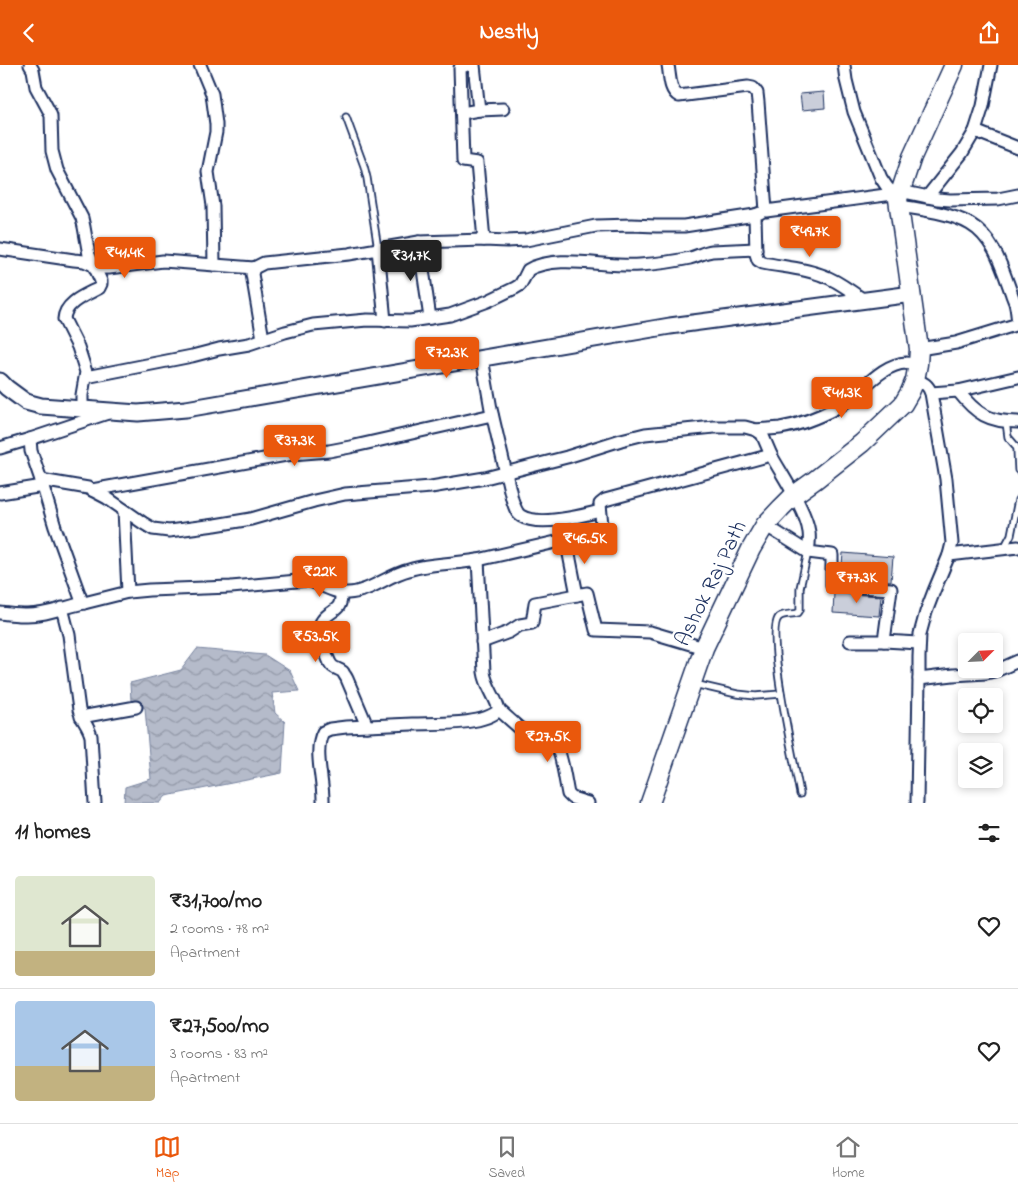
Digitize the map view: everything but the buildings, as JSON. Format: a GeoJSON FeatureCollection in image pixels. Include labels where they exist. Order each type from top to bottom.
{"type":"FeatureCollection","features":[{"type":"Feature","properties":{"kind":"main road"},"geometry":{"type":"LineString","coordinates":[[917,364],[912,294],[897,197],[912,157],[954,65]]}},
{"type":"Feature","properties":{"kind":"main road"},"geometry":{"type":"LineString","coordinates":[[0,381],[26,402],[42,406],[138,413],[186,409],[670,326],[912,294]]}},
{"type":"Feature","properties":{"kind":"main road","name":"Ashok Raj Path"},"geometry":{"type":"LineString","coordinates":[[650,803],[704,648],[751,549],[765,525],[794,495],[862,443],[902,404],[910,393],[917,364]]}},
{"type":"Feature","properties":{"kind":"street"},"geometry":{"type":"LineString","coordinates":[[30,65],[33,70],[36,87],[51,116],[52,151],[56,170],[82,218],[89,255],[101,281],[99,288],[78,300],[66,309],[64,314],[64,319],[78,347],[86,377],[82,395],[82,409]]}},
{"type":"Feature","properties":{"kind":"street"},"geometry":{"type":"LineString","coordinates":[[200,65],[212,94],[216,124],[208,172],[213,205],[214,265]]}},
{"type":"Feature","properties":{"kind":"street"},"geometry":{"type":"LineString","coordinates":[[468,65],[460,68],[463,161],[477,163],[484,240]]}},
{"type":"Feature","properties":{"kind":"street"},"geometry":{"type":"LineString","coordinates":[[474,65],[479,110]]}},
{"type":"Feature","properties":{"kind":"street"},"geometry":{"type":"LineString","coordinates":[[668,65],[672,89],[679,96],[748,87],[754,88],[757,93],[758,102],[766,211]]}},
{"type":"Feature","properties":{"kind":"street"},"geometry":{"type":"LineString","coordinates":[[0,493],[42,483],[76,486],[92,490],[107,497],[153,529],[169,531],[251,519],[345,494],[449,484],[485,478],[560,459],[640,435],[714,427],[756,429],[790,426],[838,407],[888,368],[907,363],[917,364],[956,343],[1018,323],[1015,302],[1005,273],[995,252],[980,232],[962,220],[935,213],[897,197],[886,187],[854,112],[844,65]]}},
{"type":"Feature","properties":{"kind":"street"},"geometry":{"type":"LineString","coordinates":[[927,197],[962,153],[975,131],[991,65]]}},
{"type":"Feature","properties":{"kind":"street"},"geometry":{"type":"LineString","coordinates":[[462,113],[503,109]]}},
{"type":"Feature","properties":{"kind":"street"},"geometry":{"type":"LineString","coordinates":[[975,131],[1018,148]]}},
{"type":"Feature","properties":{"kind":"street"},"geometry":{"type":"LineString","coordinates":[[0,249],[74,259],[100,268],[157,261],[254,268],[264,263],[349,254],[419,242],[526,240],[596,226],[632,225],[666,227],[697,225],[755,215],[766,211],[897,197],[927,197],[950,200],[998,199],[1018,195]]}},
{"type":"Feature","properties":{"kind":"street"},"geometry":{"type":"LineString","coordinates":[[755,215],[758,260],[763,263],[824,275],[864,301]]}},
{"type":"Feature","properties":{"kind":"street"},"geometry":{"type":"LineString","coordinates":[[419,242],[430,319]]}},
{"type":"Feature","properties":{"kind":"street"},"geometry":{"type":"LineString","coordinates":[[378,249],[385,321]]}},
{"type":"Feature","properties":{"kind":"street"},"geometry":{"type":"LineString","coordinates":[[86,377],[248,344],[285,331],[314,325],[367,320],[400,321],[430,319],[461,312],[520,285],[528,270],[538,265],[565,262],[641,265],[690,258],[706,252],[756,249]]}},
{"type":"Feature","properties":{"kind":"street"},"geometry":{"type":"LineString","coordinates":[[254,268],[252,274],[253,283],[263,339]]}},
{"type":"Feature","properties":{"kind":"street"},"geometry":{"type":"LineString","coordinates":[[482,358],[492,415],[514,507],[518,513],[521,516],[534,520],[549,521],[600,511]]}},
{"type":"Feature","properties":{"kind":"street"},"geometry":{"type":"LineString","coordinates":[[917,364],[924,382],[931,393],[942,451],[952,543],[950,555],[926,612],[920,634],[918,657],[917,803]]}},
{"type":"Feature","properties":{"kind":"street"},"geometry":{"type":"LineString","coordinates":[[931,393],[958,391],[1018,377]]}},
{"type":"Feature","properties":{"kind":"street"},"geometry":{"type":"LineString","coordinates":[[958,391],[978,412],[995,420],[1018,422]]}},
{"type":"Feature","properties":{"kind":"street"},"geometry":{"type":"LineString","coordinates":[[0,448],[114,411]]}},
{"type":"Feature","properties":{"kind":"street"},"geometry":{"type":"LineString","coordinates":[[92,490],[286,455],[329,451],[492,415]]}},
{"type":"Feature","properties":{"kind":"street"},"geometry":{"type":"LineString","coordinates":[[756,429],[762,434],[771,455],[804,516],[809,532],[808,552]]}},
{"type":"Feature","properties":{"kind":"street"},"geometry":{"type":"LineString","coordinates":[[30,439],[31,451],[55,527],[84,603]]}},
{"type":"Feature","properties":{"kind":"street"},"geometry":{"type":"LineString","coordinates":[[0,613],[25,615],[46,612],[128,592],[149,589],[231,587],[308,580],[341,593],[360,592],[400,573],[416,568],[478,560],[595,533],[601,530],[600,504],[605,500],[771,455]]}},
{"type":"Feature","properties":{"kind":"street"},"geometry":{"type":"LineString","coordinates":[[124,510],[128,592]]}},
{"type":"Feature","properties":{"kind":"street"},"geometry":{"type":"LineString","coordinates":[[765,525],[808,552],[832,555],[832,585],[891,589],[884,641]]}},
{"type":"Feature","properties":{"kind":"street"},"geometry":{"type":"LineString","coordinates":[[566,539],[577,595]]}},
{"type":"Feature","properties":{"kind":"street"},"geometry":{"type":"LineString","coordinates":[[950,555],[1018,547]]}},
{"type":"Feature","properties":{"kind":"street"},"geometry":{"type":"LineString","coordinates":[[478,560],[485,679],[500,710],[532,738],[557,747],[568,794],[572,799],[588,803]]}},
{"type":"Feature","properties":{"kind":"street"},"geometry":{"type":"LineString","coordinates":[[341,593],[340,606],[322,621],[320,626],[322,644],[331,665],[343,672],[347,679],[367,726]]}},
{"type":"Feature","properties":{"kind":"street"},"geometry":{"type":"LineString","coordinates":[[482,642],[509,632],[520,625],[532,623],[535,603],[587,593],[596,630],[650,632],[704,648]]}},
{"type":"Feature","properties":{"kind":"street"},"geometry":{"type":"LineString","coordinates":[[62,608],[69,635],[79,710],[91,736],[95,803]]}},
{"type":"Feature","properties":{"kind":"street"},"geometry":{"type":"LineString","coordinates":[[850,641],[919,643]]}},
{"type":"Feature","properties":{"kind":"street"},"geometry":{"type":"LineString","coordinates":[[919,679],[986,673],[1018,661]]}},
{"type":"Feature","properties":{"kind":"street"},"geometry":{"type":"LineString","coordinates":[[81,717],[136,707]]}},
{"type":"Feature","properties":{"kind":"street"},"geometry":{"type":"LineString","coordinates":[[323,803],[319,744],[323,732],[337,727],[461,722],[490,717],[500,710]]}},
{"type":"Feature","properties":{"kind":"lane"},"geometry":{"type":"LineString","coordinates":[[346,117],[367,178],[378,249]]}},
{"type":"Feature","properties":{"kind":"lane"},"geometry":{"type":"LineString","coordinates":[[1006,422],[1008,437],[1015,445],[1018,470]]}},
{"type":"Feature","properties":{"kind":"lane"},"geometry":{"type":"LineString","coordinates":[[1004,549],[1011,535],[1018,500]]}},
{"type":"Feature","properties":{"kind":"lane"},"geometry":{"type":"LineString","coordinates":[[800,794],[781,694],[775,640],[776,622],[779,617],[793,615],[800,610],[800,588],[808,552]]}},
{"type":"Feature","properties":{"kind":"lane"},"geometry":{"type":"LineString","coordinates":[[692,683],[737,695],[781,694]]}},
{"type":"Feature","properties":{"kind":"water"},"geometry":{"type":"Polygon","coordinates":[[[197,649],[265,655],[290,671],[299,691],[272,693],[275,713],[285,722],[282,773],[166,796],[160,803],[124,803],[125,787],[151,779],[145,708],[131,701],[130,683],[181,670],[197,649]]]}}]}
